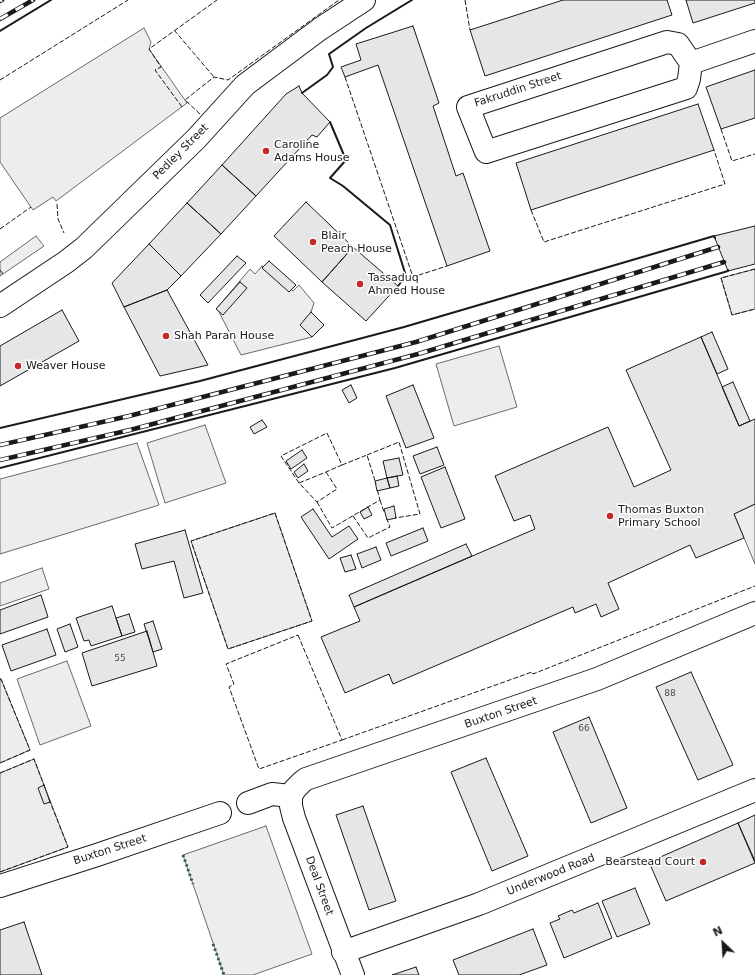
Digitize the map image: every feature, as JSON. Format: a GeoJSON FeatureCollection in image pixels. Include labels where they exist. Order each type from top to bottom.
{"type":"FeatureCollection","features":[{"type":"Feature","properties":{"kind":"street","name":"Pedley Street"},"geometry":{"type":"LineString","coordinates":[[0,306],[66,262],[84,248],[196,139],[245,85],[320,29],[364,0]]}},
{"type":"Feature","properties":{"kind":"street"},"geometry":{"type":"LineString","coordinates":[[691,63],[755,41]]}},
{"type":"Feature","properties":{"kind":"street","name":"Fakruddin Street"},"geometry":{"type":"LineString","coordinates":[[667,42],[678,44],[691,63],[686,88],[486,152],[468,106],[667,42]]}},
{"type":"Feature","properties":{"kind":"street","name":"Buxton Street"},"geometry":{"type":"LineString","coordinates":[[291,796],[298,785],[306,780],[597,679],[755,613]]}},
{"type":"Feature","properties":{"kind":"street","name":"Underwood Road"},"geometry":{"type":"LineString","coordinates":[[343,952],[479,904],[755,790]]}},
{"type":"Feature","properties":{"kind":"street"},"geometry":{"type":"LineString","coordinates":[[248,803],[272,794],[291,796]]}},
{"type":"Feature","properties":{"kind":"street","name":"Deal Street"},"geometry":{"type":"LineString","coordinates":[[291,796],[291,806],[294,818],[350,974]]}},
{"type":"Feature","properties":{"kind":"street","name":"Buxton Street"},"geometry":{"type":"LineString","coordinates":[[0,886],[98,855],[220,813]]}},
{"type":"Feature","properties":{"kind":"shaded area"},"geometry":{"type":"Polygon","coordinates":[[[144,28],[151,42],[149,49],[187,103],[56,201],[53,197],[33,210],[0,162],[0,118],[144,28]]]}},
{"type":"Feature","properties":{"kind":"shaded area"},"geometry":{"type":"Polygon","coordinates":[[[36,236],[44,246],[0,276],[0,262],[36,236]]]}},
{"type":"Feature","properties":{"kind":"shaded area"},"geometry":{"type":"Polygon","coordinates":[[[262,266],[293,291],[299,285],[314,303],[311,312],[312,337],[241,355],[217,308],[250,269],[255,274],[262,266]]]}},
{"type":"Feature","properties":{"kind":"shaded area"},"geometry":{"type":"Polygon","coordinates":[[[755,269],[755,309],[732,315],[721,278],[755,269]]]}},
{"type":"Feature","properties":{"kind":"shaded area"},"geometry":{"type":"Polygon","coordinates":[[[499,346],[517,407],[454,426],[436,364],[499,346]]]}},
{"type":"Feature","properties":{"kind":"shaded area"},"geometry":{"type":"Polygon","coordinates":[[[205,425],[226,483],[165,503],[147,443],[205,425]]]}},
{"type":"Feature","properties":{"kind":"shaded area"},"geometry":{"type":"Polygon","coordinates":[[[137,443],[159,505],[0,554],[0,479],[137,443]]]}},
{"type":"Feature","properties":{"kind":"shaded area"},"geometry":{"type":"Polygon","coordinates":[[[755,504],[755,564],[734,514],[755,504]]]}},
{"type":"Feature","properties":{"kind":"shaded area"},"geometry":{"type":"Polygon","coordinates":[[[275,513],[312,621],[228,649],[191,541],[275,513]]]}},
{"type":"Feature","properties":{"kind":"shaded area"},"geometry":{"type":"Polygon","coordinates":[[[42,568],[49,589],[0,606],[0,583],[42,568]]]}},
{"type":"Feature","properties":{"kind":"shaded area"},"geometry":{"type":"Polygon","coordinates":[[[67,661],[91,726],[40,745],[17,679],[67,661]]]}},
{"type":"Feature","properties":{"kind":"shaded area"},"geometry":{"type":"Polygon","coordinates":[[[0,679],[30,750],[0,763],[0,679]]]}},
{"type":"Feature","properties":{"kind":"shaded area"},"geometry":{"type":"Polygon","coordinates":[[[34,759],[68,847],[0,872],[0,773],[34,759]]]}},
{"type":"Feature","properties":{"kind":"shaded area"},"geometry":{"type":"Polygon","coordinates":[[[266,826],[312,954],[253,975],[224,975],[183,855],[266,826]]]}},
{"type":"Feature","properties":{"kind":"building"},"geometry":{"type":"Polygon","coordinates":[[[563,0],[667,0],[672,15],[485,76],[470,30],[563,0]]]}},
{"type":"Feature","properties":{"kind":"building"},"geometry":{"type":"Polygon","coordinates":[[[686,0],[755,0],[755,3],[693,23],[686,0]]]}},
{"type":"Feature","properties":{"kind":"building"},"geometry":{"type":"Polygon","coordinates":[[[413,26],[439,103],[433,106],[456,176],[463,173],[490,251],[447,266],[378,65],[345,77],[341,67],[361,60],[356,44],[413,26]]]}},
{"type":"Feature","properties":{"kind":"building"},"geometry":{"type":"Polygon","coordinates":[[[755,70],[755,118],[721,129],[706,87],[755,70]]]}},
{"type":"Feature","properties":{"kind":"building","name":"Caroline Adams House"},"geometry":{"type":"Polygon","coordinates":[[[299,86],[302,93],[330,122],[317,137],[312,135],[256,196],[222,165],[286,94],[299,86]]]}},
{"type":"Feature","properties":{"kind":"building"},"geometry":{"type":"Polygon","coordinates":[[[698,104],[714,150],[531,210],[516,163],[698,104]]]}},
{"type":"Feature","properties":{"kind":"building"},"geometry":{"type":"Polygon","coordinates":[[[222,165],[256,196],[221,234],[187,203],[222,165]]]}},
{"type":"Feature","properties":{"kind":"building","name":"Blair Peach House"},"geometry":{"type":"Polygon","coordinates":[[[306,202],[353,247],[322,282],[274,236],[306,202]]]}},
{"type":"Feature","properties":{"kind":"building"},"geometry":{"type":"Polygon","coordinates":[[[187,203],[221,234],[181,276],[149,244],[187,203]]]}},
{"type":"Feature","properties":{"kind":"building"},"geometry":{"type":"Polygon","coordinates":[[[755,226],[755,264],[728,271],[714,236],[755,226]]]}},
{"type":"Feature","properties":{"kind":"building"},"geometry":{"type":"Polygon","coordinates":[[[149,244],[181,276],[167,290],[124,307],[112,283],[149,244]]]}},
{"type":"Feature","properties":{"kind":"building","name":"Tassaduq Ahmed House"},"geometry":{"type":"Polygon","coordinates":[[[353,247],[398,286],[366,321],[322,282],[353,247]]]}},
{"type":"Feature","properties":{"kind":"building"},"geometry":{"type":"Polygon","coordinates":[[[237,256],[246,263],[208,303],[200,295],[237,256]]]}},
{"type":"Feature","properties":{"kind":"building"},"geometry":{"type":"Polygon","coordinates":[[[269,261],[296,285],[289,292],[262,268],[269,261]]]}},
{"type":"Feature","properties":{"kind":"building"},"geometry":{"type":"Polygon","coordinates":[[[240,282],[247,288],[223,315],[216,309],[240,282]]]}},
{"type":"Feature","properties":{"kind":"building","name":"Shah Paran House"},"geometry":{"type":"Polygon","coordinates":[[[167,290],[208,365],[160,376],[124,307],[167,290]]]}},
{"type":"Feature","properties":{"kind":"building","name":"Weaver House"},"geometry":{"type":"Polygon","coordinates":[[[62,310],[79,341],[0,386],[0,346],[62,310]]]}},
{"type":"Feature","properties":{"kind":"building"},"geometry":{"type":"Polygon","coordinates":[[[311,312],[324,325],[312,337],[300,325],[311,312]]]}},
{"type":"Feature","properties":{"kind":"building"},"geometry":{"type":"Polygon","coordinates":[[[712,332],[728,369],[717,374],[701,337],[712,332]]]}},
{"type":"Feature","properties":{"kind":"building"},"geometry":{"type":"Polygon","coordinates":[[[701,337],[739,426],[755,419],[755,504],[734,514],[744,538],[696,558],[690,545],[608,583],[619,609],[601,617],[596,604],[575,613],[573,607],[393,684],[389,674],[345,693],[321,637],[360,621],[354,607],[535,529],[530,515],[514,521],[495,476],[608,427],[634,487],[671,470],[626,370],[701,337]]]}},
{"type":"Feature","properties":{"kind":"building"},"geometry":{"type":"Polygon","coordinates":[[[733,382],[750,421],[739,426],[722,387],[733,382]]]}},
{"type":"Feature","properties":{"kind":"building"},"geometry":{"type":"Polygon","coordinates":[[[351,385],[357,398],[349,403],[342,390],[351,385]]]}},
{"type":"Feature","properties":{"kind":"building"},"geometry":{"type":"Polygon","coordinates":[[[413,385],[434,438],[406,448],[386,396],[413,385]]]}},
{"type":"Feature","properties":{"kind":"building"},"geometry":{"type":"Polygon","coordinates":[[[262,420],[267,427],[254,434],[250,427],[262,420]]]}},
{"type":"Feature","properties":{"kind":"building"},"geometry":{"type":"Polygon","coordinates":[[[437,447],[444,465],[420,474],[413,456],[437,447]]]}},
{"type":"Feature","properties":{"kind":"building"},"geometry":{"type":"Polygon","coordinates":[[[302,450],[307,458],[291,469],[286,461],[302,450]]]}},
{"type":"Feature","properties":{"kind":"building"},"geometry":{"type":"Polygon","coordinates":[[[399,458],[403,475],[387,478],[383,461],[399,458]]]}},
{"type":"Feature","properties":{"kind":"building"},"geometry":{"type":"Polygon","coordinates":[[[304,464],[308,471],[298,478],[294,472],[304,464]]]}},
{"type":"Feature","properties":{"kind":"building"},"geometry":{"type":"Polygon","coordinates":[[[445,467],[465,519],[441,528],[421,477],[445,467]]]}},
{"type":"Feature","properties":{"kind":"building"},"geometry":{"type":"Polygon","coordinates":[[[397,476],[399,486],[390,488],[387,478],[397,476]]]}},
{"type":"Feature","properties":{"kind":"building"},"geometry":{"type":"Polygon","coordinates":[[[387,478],[390,488],[377,491],[375,481],[387,478]]]}},
{"type":"Feature","properties":{"kind":"building"},"geometry":{"type":"Polygon","coordinates":[[[394,506],[396,518],[387,520],[384,509],[394,506]]]}},
{"type":"Feature","properties":{"kind":"building"},"geometry":{"type":"Polygon","coordinates":[[[368,507],[372,515],[364,519],[360,512],[368,507]]]}},
{"type":"Feature","properties":{"kind":"building"},"geometry":{"type":"Polygon","coordinates":[[[313,509],[332,537],[349,526],[358,539],[329,559],[301,517],[313,509]]]}},
{"type":"Feature","properties":{"kind":"building"},"geometry":{"type":"Polygon","coordinates":[[[423,528],[428,541],[391,556],[386,543],[423,528]]]}},
{"type":"Feature","properties":{"kind":"building"},"geometry":{"type":"Polygon","coordinates":[[[185,530],[203,593],[184,598],[174,561],[142,569],[135,544],[185,530]]]}},
{"type":"Feature","properties":{"kind":"building"},"geometry":{"type":"Polygon","coordinates":[[[466,544],[472,556],[354,607],[349,595],[466,544]]]}},
{"type":"Feature","properties":{"kind":"building"},"geometry":{"type":"Polygon","coordinates":[[[376,547],[381,560],[362,568],[357,554],[376,547]]]}},
{"type":"Feature","properties":{"kind":"building"},"geometry":{"type":"Polygon","coordinates":[[[351,555],[356,569],[345,572],[340,558],[351,555]]]}},
{"type":"Feature","properties":{"kind":"building"},"geometry":{"type":"Polygon","coordinates":[[[41,595],[48,617],[0,634],[0,610],[41,595]]]}},
{"type":"Feature","properties":{"kind":"building"},"geometry":{"type":"Polygon","coordinates":[[[112,606],[122,636],[91,646],[89,640],[84,641],[76,618],[112,606]]]}},
{"type":"Feature","properties":{"kind":"building"},"geometry":{"type":"Polygon","coordinates":[[[129,614],[135,632],[122,636],[116,618],[129,614]]]}},
{"type":"Feature","properties":{"kind":"building"},"geometry":{"type":"Polygon","coordinates":[[[153,621],[162,649],[153,652],[144,624],[153,621]]]}},
{"type":"Feature","properties":{"kind":"building"},"geometry":{"type":"Polygon","coordinates":[[[70,624],[78,647],[65,652],[57,629],[70,624]]]}},
{"type":"Feature","properties":{"kind":"building"},"geometry":{"type":"Polygon","coordinates":[[[47,629],[56,655],[11,671],[2,645],[47,629]]]}},
{"type":"Feature","properties":{"kind":"building"},"geometry":{"type":"Polygon","coordinates":[[[147,631],[157,666],[92,686],[82,653],[147,631]]]}},
{"type":"Feature","properties":{"kind":"building"},"geometry":{"type":"Polygon","coordinates":[[[691,672],[733,765],[698,780],[656,687],[691,672]]]}},
{"type":"Feature","properties":{"kind":"building"},"geometry":{"type":"Polygon","coordinates":[[[589,717],[627,808],[591,823],[553,732],[589,717]]]}},
{"type":"Feature","properties":{"kind":"building"},"geometry":{"type":"Polygon","coordinates":[[[486,758],[528,856],[492,871],[451,772],[486,758]]]}},
{"type":"Feature","properties":{"kind":"building"},"geometry":{"type":"Polygon","coordinates":[[[44,785],[50,802],[44,804],[38,788],[44,785]]]}},
{"type":"Feature","properties":{"kind":"building"},"geometry":{"type":"Polygon","coordinates":[[[363,806],[396,901],[369,910],[336,815],[363,806]]]}},
{"type":"Feature","properties":{"kind":"building"},"geometry":{"type":"Polygon","coordinates":[[[755,815],[755,861],[738,823],[755,815]]]}},
{"type":"Feature","properties":{"kind":"building","name":"Bearstead Court"},"geometry":{"type":"Polygon","coordinates":[[[738,823],[755,863],[666,901],[649,862],[738,823]]]}},
{"type":"Feature","properties":{"kind":"building"},"geometry":{"type":"Polygon","coordinates":[[[635,888],[650,924],[617,937],[602,901],[635,888]]]}},
{"type":"Feature","properties":{"kind":"building"},"geometry":{"type":"Polygon","coordinates":[[[598,903],[612,938],[564,958],[550,923],[560,919],[558,916],[572,910],[574,913],[598,903]]]}},
{"type":"Feature","properties":{"kind":"building"},"geometry":{"type":"Polygon","coordinates":[[[24,922],[42,975],[0,975],[0,930],[24,922]]]}},
{"type":"Feature","properties":{"kind":"building"},"geometry":{"type":"Polygon","coordinates":[[[533,929],[547,965],[519,975],[459,975],[453,960],[533,929]]]}},
{"type":"Feature","properties":{"kind":"building"},"geometry":{"type":"Polygon","coordinates":[[[416,967],[419,975],[392,975],[416,967]]]}},
{"type":"Feature","properties":{"kind":"railway"},"geometry":{"type":"LineString","coordinates":[[0,19],[33,0]]}},
{"type":"Feature","properties":{"kind":"railway"},"geometry":{"type":"LineString","coordinates":[[0,445],[129,416],[416,342],[718,247]]}},
{"type":"Feature","properties":{"kind":"railway"},"geometry":{"type":"LineString","coordinates":[[0,460],[130,430],[418,354],[724,262]]}},
{"type":"Feature","properties":{"kind":"hedge"},"geometry":{"type":"LineString","coordinates":[[183,855],[193,884]]}},
{"type":"Feature","properties":{"kind":"hedge"},"geometry":{"type":"LineString","coordinates":[[213,944],[224,975]]}},
{"type":"Feature","properties":{"kind":"fence"},"geometry":{"type":"LineString","coordinates":[[0,80],[128,0]]}},
{"type":"Feature","properties":{"kind":"fence"},"geometry":{"type":"LineString","coordinates":[[182,107],[155,70],[161,67],[149,49],[217,0]]}},
{"type":"Feature","properties":{"kind":"fence"},"geometry":{"type":"LineString","coordinates":[[200,114],[185,100],[214,77],[228,80],[339,0]]}},
{"type":"Feature","properties":{"kind":"fence"},"geometry":{"type":"LineString","coordinates":[[465,0],[470,30]]}},
{"type":"Feature","properties":{"kind":"fence"},"geometry":{"type":"LineString","coordinates":[[174,30],[214,77]]}},
{"type":"Feature","properties":{"kind":"fence"},"geometry":{"type":"LineString","coordinates":[[345,77],[413,277],[447,266]]}},
{"type":"Feature","properties":{"kind":"fence"},"geometry":{"type":"LineString","coordinates":[[721,129],[732,161],[755,154]]}},
{"type":"Feature","properties":{"kind":"fence"},"geometry":{"type":"LineString","coordinates":[[531,210],[544,242],[725,184],[714,150]]}},
{"type":"Feature","properties":{"kind":"fence"},"geometry":{"type":"LineString","coordinates":[[57,204],[58,219],[64,233]]}},
{"type":"Feature","properties":{"kind":"fence"},"geometry":{"type":"LineString","coordinates":[[0,229],[31,207]]}},
{"type":"Feature","properties":{"kind":"fence"},"geometry":{"type":"LineString","coordinates":[[755,269],[721,278],[732,315],[755,309]]}},
{"type":"Feature","properties":{"kind":"fence"},"geometry":{"type":"LineString","coordinates":[[0,270],[3,274]]}},
{"type":"Feature","properties":{"kind":"fence"},"geometry":{"type":"LineString","coordinates":[[299,483],[342,465],[327,433],[281,456],[299,483],[317,502],[337,489],[326,472]]}},
{"type":"Feature","properties":{"kind":"fence"},"geometry":{"type":"LineString","coordinates":[[367,455],[399,442],[420,514],[395,518]]}},
{"type":"Feature","properties":{"kind":"fence"},"geometry":{"type":"LineString","coordinates":[[342,465],[367,455],[376,484]]}},
{"type":"Feature","properties":{"kind":"fence"},"geometry":{"type":"LineString","coordinates":[[317,502],[332,528],[380,500],[377,489]]}},
{"type":"Feature","properties":{"kind":"fence"},"geometry":{"type":"LineString","coordinates":[[380,500],[384,512]]}},
{"type":"Feature","properties":{"kind":"fence"},"geometry":{"type":"LineString","coordinates":[[275,513],[312,621],[228,649],[191,541],[275,513]]}},
{"type":"Feature","properties":{"kind":"fence"},"geometry":{"type":"LineString","coordinates":[[353,516],[368,538],[390,527],[386,517]]}},
{"type":"Feature","properties":{"kind":"fence"},"geometry":{"type":"LineString","coordinates":[[342,740],[532,672],[533,674],[755,586]]}},
{"type":"Feature","properties":{"kind":"fence"},"geometry":{"type":"LineString","coordinates":[[298,635],[342,740],[259,769],[229,687],[234,684],[226,664],[298,635]]}},
{"type":"Feature","properties":{"kind":"fence"},"geometry":{"type":"LineString","coordinates":[[0,679],[30,750],[0,763]]}},
{"type":"Feature","properties":{"kind":"fence"},"geometry":{"type":"LineString","coordinates":[[0,773],[34,759],[45,788]]}},
{"type":"Feature","properties":{"kind":"fence"},"geometry":{"type":"LineString","coordinates":[[0,872],[68,847],[49,799]]}},
{"type":"Feature","properties":{"kind":"wall"},"geometry":{"type":"LineString","coordinates":[[0,31],[51,0]]}},
{"type":"Feature","properties":{"kind":"wall"},"geometry":{"type":"LineString","coordinates":[[302,93],[327,75],[333,67],[329,54],[366,28],[412,0]]}},
{"type":"Feature","properties":{"kind":"wall"},"geometry":{"type":"LineString","coordinates":[[330,122],[346,160],[330,178],[343,186],[390,225],[406,276],[398,286]]}},
{"type":"Feature","properties":{"kind":"wall"},"geometry":{"type":"LineString","coordinates":[[0,428],[200,381],[404,327],[714,236],[715,238]]}},
{"type":"Feature","properties":{"kind":"wall"},"geometry":{"type":"LineString","coordinates":[[0,468],[395,368],[728,270]]}},
{"type":"Feature","properties":{"kind":"place","name":"Caroline Adams House"},"geometry":{"type":"Point","coordinates":[266,151]}},
{"type":"Feature","properties":{"kind":"place","name":"Blair Peach House"},"geometry":{"type":"Point","coordinates":[313,242]}},
{"type":"Feature","properties":{"kind":"place","name":"Tassaduq Ahmed House"},"geometry":{"type":"Point","coordinates":[360,284]}},
{"type":"Feature","properties":{"kind":"place","name":"Shah Paran House"},"geometry":{"type":"Point","coordinates":[166,336]}},
{"type":"Feature","properties":{"kind":"place","name":"Weaver House"},"geometry":{"type":"Point","coordinates":[18,366]}},
{"type":"Feature","properties":{"kind":"place","name":"Thomas Buxton Primary School"},"geometry":{"type":"Point","coordinates":[610,516]}},
{"type":"Feature","properties":{"kind":"place","name":"Bearstead Court"},"geometry":{"type":"Point","coordinates":[703,862]}}]}
